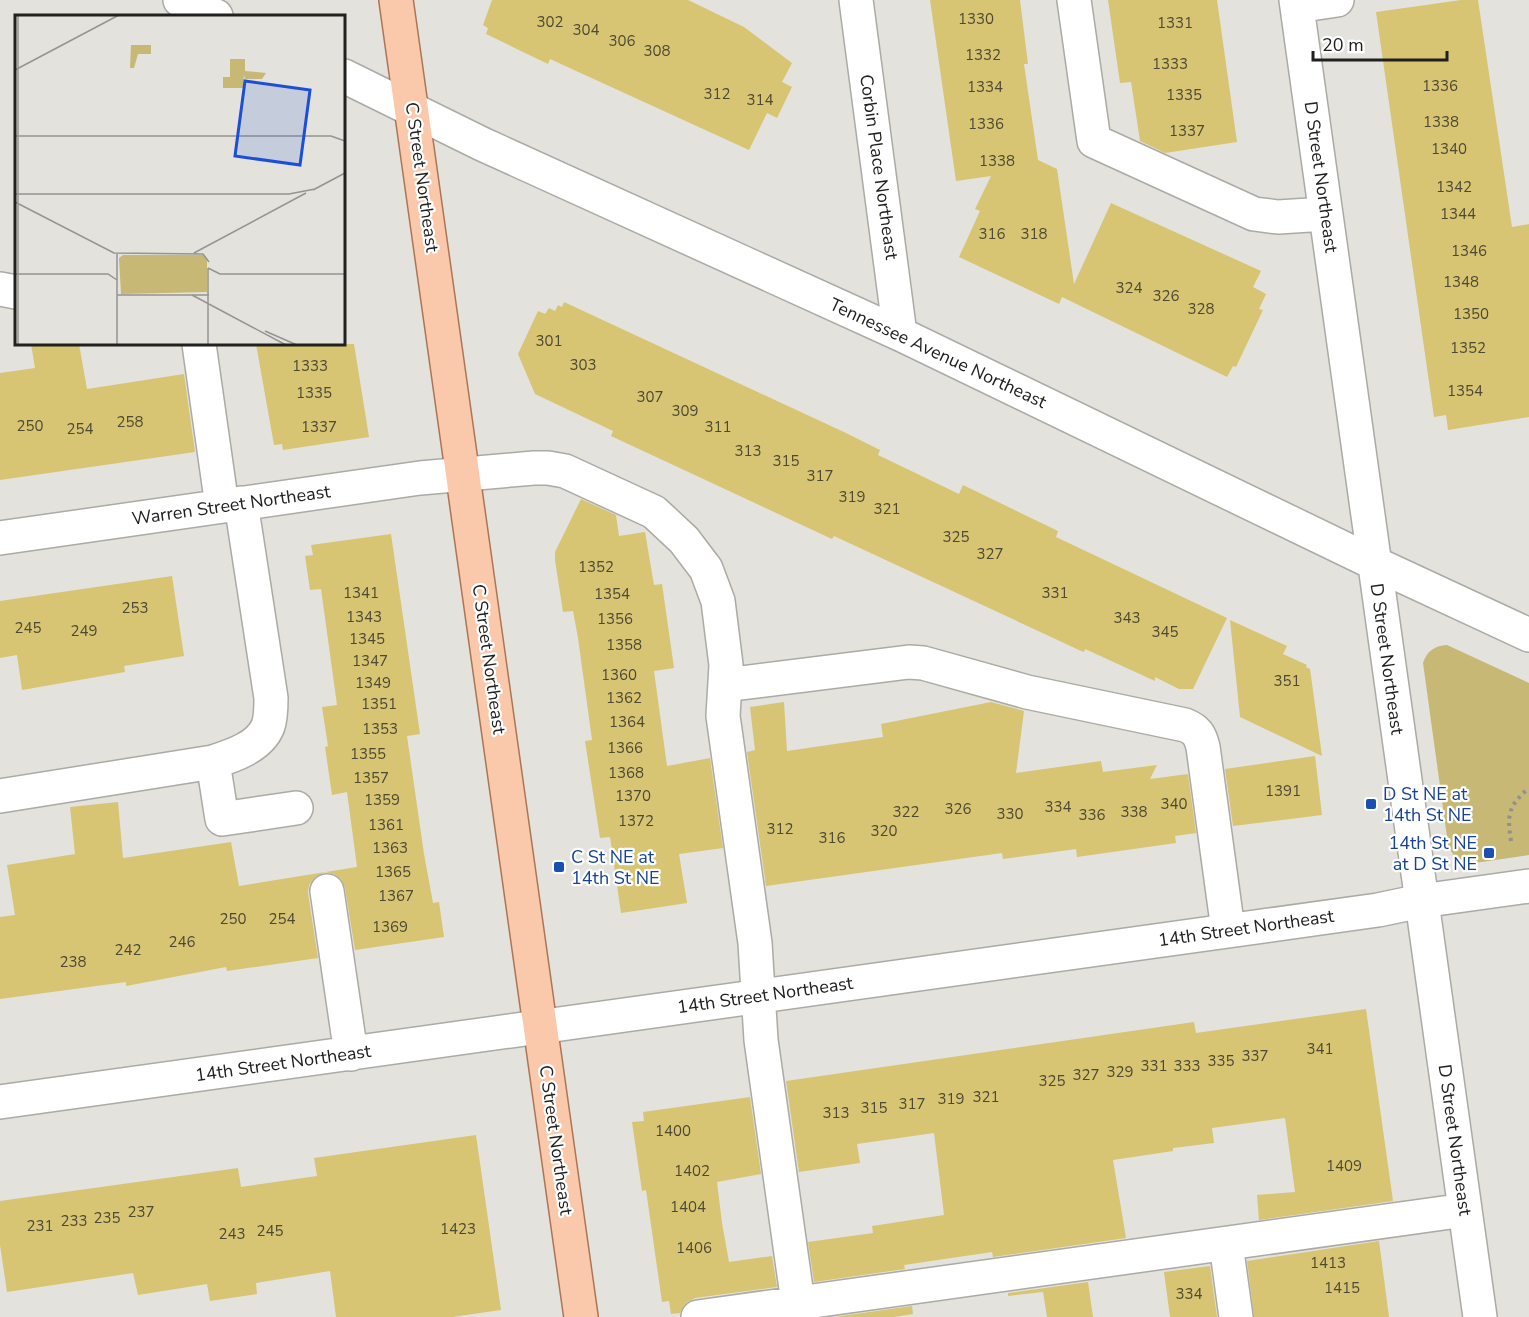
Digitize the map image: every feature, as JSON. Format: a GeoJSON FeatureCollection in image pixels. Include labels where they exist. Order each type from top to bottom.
{"type":"FeatureCollection","features":[{"type":"Feature","properties":{"kind":"main road","name":"C Street Northeast"},"geometry":{"type":"LineString","coordinates":[[396,0],[581,1317]]}},
{"type":"Feature","properties":{"kind":"street"},"geometry":{"type":"LineString","coordinates":[[180,0],[214,15]]}},
{"type":"Feature","properties":{"kind":"street","name":"Corbin Place Northeast"},"geometry":{"type":"LineString","coordinates":[[856,0],[900,334]]}},
{"type":"Feature","properties":{"kind":"street"},"geometry":{"type":"LineString","coordinates":[[1074,0],[1094,141],[1254,214],[1278,217],[1326,214]]}},
{"type":"Feature","properties":{"kind":"street"},"geometry":{"type":"LineString","coordinates":[[1296,3],[1337,0]]}},
{"type":"Feature","properties":{"kind":"street","name":"D Street Northeast"},"geometry":{"type":"LineString","coordinates":[[1296,3],[1480,1317]]}},
{"type":"Feature","properties":{"kind":"street","name":"Tennessee Avenue Northeast"},"geometry":{"type":"LineString","coordinates":[[345,77],[413,111],[900,334],[1529,635]]}},
{"type":"Feature","properties":{"kind":"street"},"geometry":{"type":"LineString","coordinates":[[0,289],[15,292]]}},
{"type":"Feature","properties":{"kind":"street"},"geometry":{"type":"LineString","coordinates":[[0,796],[213,762],[234,755],[260,738],[268,727],[271,698],[199,345]]}},
{"type":"Feature","properties":{"kind":"street","name":"Warren Street Northeast"},"geometry":{"type":"LineString","coordinates":[[0,538],[463,473],[534,468],[565,471],[654,513],[684,540],[706,569],[718,601],[726,665],[723,716],[754,944],[761,1040],[798,1303]]}},
{"type":"Feature","properties":{"kind":"street"},"geometry":{"type":"LineString","coordinates":[[725,685],[909,662],[923,663],[1027,692],[1195,729],[1201,737],[1203,747],[1228,930]]}},
{"type":"Feature","properties":{"kind":"street"},"geometry":{"type":"LineString","coordinates":[[213,762],[222,819],[296,808]]}},
{"type":"Feature","properties":{"kind":"street","name":"14th Street Northeast"},"geometry":{"type":"LineString","coordinates":[[0,1102],[1378,910],[1421,901],[1529,886]]}},
{"type":"Feature","properties":{"kind":"street"},"geometry":{"type":"LineString","coordinates":[[327,891],[351,1054]]}},
{"type":"Feature","properties":{"kind":"street"},"geometry":{"type":"LineString","coordinates":[[698,1317],[798,1303],[847,1307],[1226,1244],[1465,1210]]}},
{"type":"Feature","properties":{"kind":"street"},"geometry":{"type":"LineString","coordinates":[[1226,1244],[1236,1317]]}},
{"type":"Feature","properties":{"kind":"path"},"geometry":{"type":"LineString","coordinates":[[1511,841],[1508,818],[1518,798],[1529,788]]}},
{"type":"Feature","properties":{"kind":"shaded area"},"geometry":{"type":"Polygon","coordinates":[[[1447,645],[1529,683],[1529,855],[1468,864],[1455,857],[1448,844],[1423,663],[1432,650],[1447,645]]]}},
{"type":"Feature","properties":{"kind":"building"},"geometry":{"type":"Polygon","coordinates":[[[492,0],[688,0],[744,27],[792,63],[782,82],[792,87],[777,118],[767,113],[749,150],[550,59],[548,64],[486,34],[488,28],[483,25],[492,0]]]}},
{"type":"Feature","properties":{"kind":"building"},"geometry":{"type":"Polygon","coordinates":[[[930,0],[1020,0],[1028,64],[1024,64],[1038,160],[1057,169],[1074,284],[1111,203],[1261,271],[1253,287],[1266,294],[1259,309],[1263,310],[1236,367],[1233,366],[1227,377],[1062,297],[1059,304],[959,257],[980,211],[975,209],[991,176],[956,181],[930,0]]]}},
{"type":"Feature","properties":{"kind":"building"},"geometry":{"type":"Polygon","coordinates":[[[1108,0],[1217,0],[1237,142],[1165,153],[1140,141],[1131,82],[1120,83],[1108,0]]]}},
{"type":"Feature","properties":{"kind":"building"},"geometry":{"type":"Polygon","coordinates":[[[1461,0],[1478,0],[1512,227],[1529,224],[1529,417],[1448,430],[1446,415],[1434,417],[1376,12],[1461,0]]]}},
{"type":"Feature","properties":{"kind":"building"},"geometry":{"type":"Polygon","coordinates":[[[564,302],[846,433],[880,450],[878,455],[959,494],[963,485],[1058,531],[1056,537],[1227,618],[1193,689],[1179,689],[1155,677],[1155,681],[1085,649],[1084,652],[1079,650],[611,436],[613,431],[535,394],[518,354],[538,311],[545,314],[549,308],[555,311],[558,305],[562,307],[564,302]]]}},
{"type":"Feature","properties":{"kind":"building"},"geometry":{"type":"Polygon","coordinates":[[[354,344],[369,437],[283,450],[282,444],[274,445],[256,345],[354,344]]]}},
{"type":"Feature","properties":{"kind":"building"},"geometry":{"type":"Polygon","coordinates":[[[31,345],[79,345],[87,389],[184,374],[195,452],[0,480],[0,373],[35,368],[31,345]]]}},
{"type":"Feature","properties":{"kind":"building"},"geometry":{"type":"Polygon","coordinates":[[[581,499],[616,515],[619,536],[645,532],[654,585],[662,584],[674,668],[654,671],[667,766],[710,758],[723,848],[679,854],[687,903],[621,913],[610,837],[600,838],[585,741],[592,740],[578,638],[573,611],[563,612],[555,560],[555,552],[581,499]]]}},
{"type":"Feature","properties":{"kind":"building"},"geometry":{"type":"Polygon","coordinates":[[[391,534],[420,734],[407,736],[433,903],[439,902],[444,937],[355,950],[345,888],[341,879],[325,872],[357,867],[347,792],[332,795],[322,707],[337,705],[321,589],[310,590],[305,556],[313,555],[311,545],[391,534]]]}},
{"type":"Feature","properties":{"kind":"building"},"geometry":{"type":"Polygon","coordinates":[[[172,576],[184,656],[124,666],[125,672],[22,690],[17,655],[0,658],[0,601],[172,576]]]}},
{"type":"Feature","properties":{"kind":"building"},"geometry":{"type":"Polygon","coordinates":[[[1230,620],[1287,646],[1283,654],[1307,665],[1306,667],[1310,669],[1322,756],[1240,717],[1230,620]]]}},
{"type":"Feature","properties":{"kind":"building"},"geometry":{"type":"Polygon","coordinates":[[[784,702],[787,751],[883,737],[881,724],[991,702],[1024,711],[1016,773],[1101,761],[1103,772],[1157,765],[1150,779],[1188,774],[1196,833],[1175,836],[1176,843],[1077,857],[1076,849],[1003,859],[1002,853],[766,886],[747,752],[755,750],[750,707],[784,702]]]}},
{"type":"Feature","properties":{"kind":"building"},"geometry":{"type":"Polygon","coordinates":[[[1315,756],[1322,815],[1233,826],[1225,769],[1315,756]]]}},
{"type":"Feature","properties":{"kind":"building"},"geometry":{"type":"Polygon","coordinates":[[[118,802],[123,858],[231,842],[239,886],[325,872],[315,877],[309,885],[308,893],[318,958],[227,971],[226,967],[126,986],[126,982],[0,999],[0,917],[15,915],[7,865],[75,854],[70,807],[118,802]]]}},
{"type":"Feature","properties":{"kind":"building"},"geometry":{"type":"Polygon","coordinates":[[[1366,1009],[1393,1201],[1259,1220],[1257,1195],[1295,1192],[1285,1118],[1212,1128],[1214,1143],[1173,1148],[1173,1151],[1113,1160],[1126,1238],[993,1257],[992,1252],[904,1265],[905,1269],[814,1282],[808,1242],[873,1233],[872,1226],[944,1215],[934,1133],[857,1144],[860,1163],[799,1172],[786,1081],[1194,1022],[1196,1033],[1366,1009]]]}},
{"type":"Feature","properties":{"kind":"building"},"geometry":{"type":"Polygon","coordinates":[[[750,1097],[761,1174],[717,1182],[722,1223],[729,1262],[772,1256],[777,1287],[695,1298],[686,1303],[680,1313],[671,1314],[669,1301],[662,1302],[646,1190],[642,1191],[632,1122],[644,1121],[643,1112],[750,1097]]]}},
{"type":"Feature","properties":{"kind":"building"},"geometry":{"type":"Polygon","coordinates":[[[476,1135],[501,1310],[452,1317],[336,1317],[330,1271],[256,1283],[257,1294],[210,1301],[207,1284],[138,1295],[133,1273],[7,1292],[0,1245],[0,1201],[238,1168],[241,1187],[317,1176],[314,1158],[476,1135]]]}},
{"type":"Feature","properties":{"kind":"building"},"geometry":{"type":"Polygon","coordinates":[[[1379,1241],[1389,1317],[1254,1317],[1247,1261],[1379,1241]]]}},
{"type":"Feature","properties":{"kind":"building"},"geometry":{"type":"Polygon","coordinates":[[[1210,1266],[1217,1317],[1170,1317],[1164,1272],[1210,1266]]]}},
{"type":"Feature","properties":{"kind":"building"},"geometry":{"type":"Polygon","coordinates":[[[1088,1282],[1093,1317],[1047,1317],[1043,1292],[1008,1296],[1008,1293],[1088,1282]]]}},
{"type":"Feature","properties":{"kind":"building"},"geometry":{"type":"Polygon","coordinates":[[[912,1306],[913,1314],[894,1317],[834,1317],[912,1306]]]}},
{"type":"Feature","properties":{"kind":"place","name":"D St NE at 14th St NE"},"geometry":{"type":"Point","coordinates":[1371,804]}},
{"type":"Feature","properties":{"kind":"place","name":"14th St NE at D St NE"},"geometry":{"type":"Point","coordinates":[1489,853]}},
{"type":"Feature","properties":{"kind":"place","name":"C St NE at 14th St NE"},"geometry":{"type":"Point","coordinates":[559,867]}}]}
